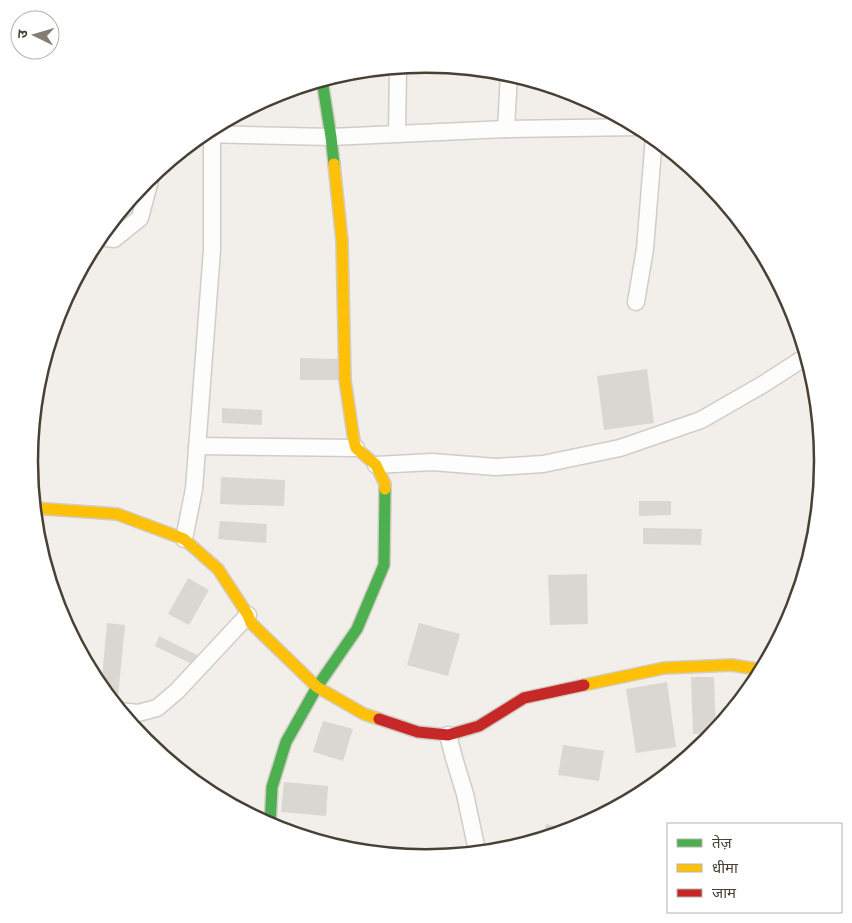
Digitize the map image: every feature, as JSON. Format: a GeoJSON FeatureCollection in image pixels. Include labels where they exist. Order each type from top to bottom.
{"type":"FeatureCollection","features":[{"type":"Feature","properties":{"kind":"main road"},"geometry":{"type":"LineString","coordinates":[[270,817],[272,786],[286,742],[317,687],[357,629],[384,565],[385,484],[376,465],[356,448],[345,380],[342,241],[331,137],[323,87]]}},
{"type":"Feature","properties":{"kind":"main road"},"geometry":{"type":"LineString","coordinates":[[41,509],[117,514],[184,539],[218,569],[248,615],[251,623],[317,687],[364,714],[418,732],[448,735],[479,726],[524,698],[664,668],[732,665],[754,669]]}},
{"type":"Feature","properties":{"kind":"street"},"geometry":{"type":"LineString","coordinates":[[397,133],[398,74]]}},
{"type":"Feature","properties":{"kind":"street"},"geometry":{"type":"LineString","coordinates":[[506,129],[509,82]]}},
{"type":"Feature","properties":{"kind":"street"},"geometry":{"type":"LineString","coordinates":[[221,132],[331,137],[506,129],[624,127]]}},
{"type":"Feature","properties":{"kind":"street"},"geometry":{"type":"LineString","coordinates":[[184,539],[194,489],[212,250],[209,139]]}},
{"type":"Feature","properties":{"kind":"street"},"geometry":{"type":"LineString","coordinates":[[636,302],[645,249],[653,146]]}},
{"type":"Feature","properties":{"kind":"street"},"geometry":{"type":"LineString","coordinates":[[109,238],[114,239],[140,218],[147,191]]}},
{"type":"Feature","properties":{"kind":"street"},"geometry":{"type":"LineString","coordinates":[[376,465],[432,462],[496,467],[543,464],[620,448],[701,420],[762,386],[801,360]]}},
{"type":"Feature","properties":{"kind":"street"},"geometry":{"type":"LineString","coordinates":[[197,446],[356,448]]}},
{"type":"Feature","properties":{"kind":"street"},"geometry":{"type":"LineString","coordinates":[[129,712],[138,713],[157,708],[177,691],[248,615]]}},
{"type":"Feature","properties":{"kind":"street"},"geometry":{"type":"LineString","coordinates":[[448,735],[465,794],[476,847]]}},
{"type":"Feature","properties":{"kind":"building"},"geometry":{"type":"Polygon","coordinates":[[[300,358],[342,359],[342,380],[300,380],[300,358]]]}},
{"type":"Feature","properties":{"kind":"building"},"geometry":{"type":"Polygon","coordinates":[[[647,369],[654,423],[604,430],[597,376],[647,369]]]}},
{"type":"Feature","properties":{"kind":"building"},"geometry":{"type":"Polygon","coordinates":[[[222,408],[262,410],[262,425],[222,423],[222,408]]]}},
{"type":"Feature","properties":{"kind":"building"},"geometry":{"type":"Polygon","coordinates":[[[221,477],[285,480],[284,506],[220,504],[221,477]]]}},
{"type":"Feature","properties":{"kind":"building"},"geometry":{"type":"Polygon","coordinates":[[[639,501],[671,501],[671,515],[639,516],[639,501]]]}},
{"type":"Feature","properties":{"kind":"building"},"geometry":{"type":"Polygon","coordinates":[[[220,521],[267,524],[266,543],[218,539],[220,521]]]}},
{"type":"Feature","properties":{"kind":"building"},"geometry":{"type":"Polygon","coordinates":[[[643,528],[702,529],[701,545],[643,544],[643,528]]]}},
{"type":"Feature","properties":{"kind":"building"},"geometry":{"type":"Polygon","coordinates":[[[587,574],[588,624],[550,625],[548,575],[587,574]]]}},
{"type":"Feature","properties":{"kind":"building"},"geometry":{"type":"Polygon","coordinates":[[[188,578],[209,590],[189,625],[168,614],[188,578]]]}},
{"type":"Feature","properties":{"kind":"building"},"geometry":{"type":"Polygon","coordinates":[[[107,623],[125,625],[118,697],[102,676],[107,623]]]}},
{"type":"Feature","properties":{"kind":"building"},"geometry":{"type":"Polygon","coordinates":[[[419,623],[460,634],[448,676],[407,665],[419,623]]]}},
{"type":"Feature","properties":{"kind":"building"},"geometry":{"type":"Polygon","coordinates":[[[159,636],[197,655],[192,664],[155,646],[159,636]]]}},
{"type":"Feature","properties":{"kind":"building"},"geometry":{"type":"Polygon","coordinates":[[[691,677],[714,677],[716,721],[703,734],[693,734],[691,677]]]}},
{"type":"Feature","properties":{"kind":"building"},"geometry":{"type":"Polygon","coordinates":[[[667,682],[676,747],[636,753],[626,689],[667,682]]]}},
{"type":"Feature","properties":{"kind":"building"},"geometry":{"type":"Polygon","coordinates":[[[323,721],[353,729],[343,761],[313,752],[323,721]]]}},
{"type":"Feature","properties":{"kind":"building"},"geometry":{"type":"Polygon","coordinates":[[[563,745],[604,751],[599,781],[558,775],[563,745]]]}},
{"type":"Feature","properties":{"kind":"building"},"geometry":{"type":"Polygon","coordinates":[[[669,765],[663,770],[662,766],[669,765]]]}},
{"type":"Feature","properties":{"kind":"building"},"geometry":{"type":"Polygon","coordinates":[[[284,782],[328,786],[326,816],[281,812],[284,782]]]}},
{"type":"Feature","properties":{"kind":"building"},"geometry":{"type":"Polygon","coordinates":[[[546,824],[558,827],[551,829],[545,831],[546,824]]]}},
{"type":"Feature","properties":{"kind":"traffic: fast"},"geometry":{"type":"LineString","coordinates":[[323,87],[334,164]]}},
{"type":"Feature","properties":{"kind":"traffic: fast"},"geometry":{"type":"LineString","coordinates":[[270,817],[272,787],[286,742],[317,687],[357,629],[384,565],[385,489]]}},
{"type":"Feature","properties":{"kind":"traffic: slow"},"geometry":{"type":"LineString","coordinates":[[334,164],[342,241],[345,380],[354,441],[356,448],[376,465],[385,484],[385,489]]}},
{"type":"Feature","properties":{"kind":"traffic: slow"},"geometry":{"type":"LineString","coordinates":[[41,509],[117,514],[184,539],[218,569],[248,615],[251,623],[317,687],[364,714],[379,719]]}},
{"type":"Feature","properties":{"kind":"traffic: slow"},"geometry":{"type":"LineString","coordinates":[[584,685],[664,668],[732,665],[754,669]]}},
{"type":"Feature","properties":{"kind":"traffic: jam"},"geometry":{"type":"LineString","coordinates":[[379,719],[418,732],[448,735],[479,726],[524,698],[584,685]]}}]}
